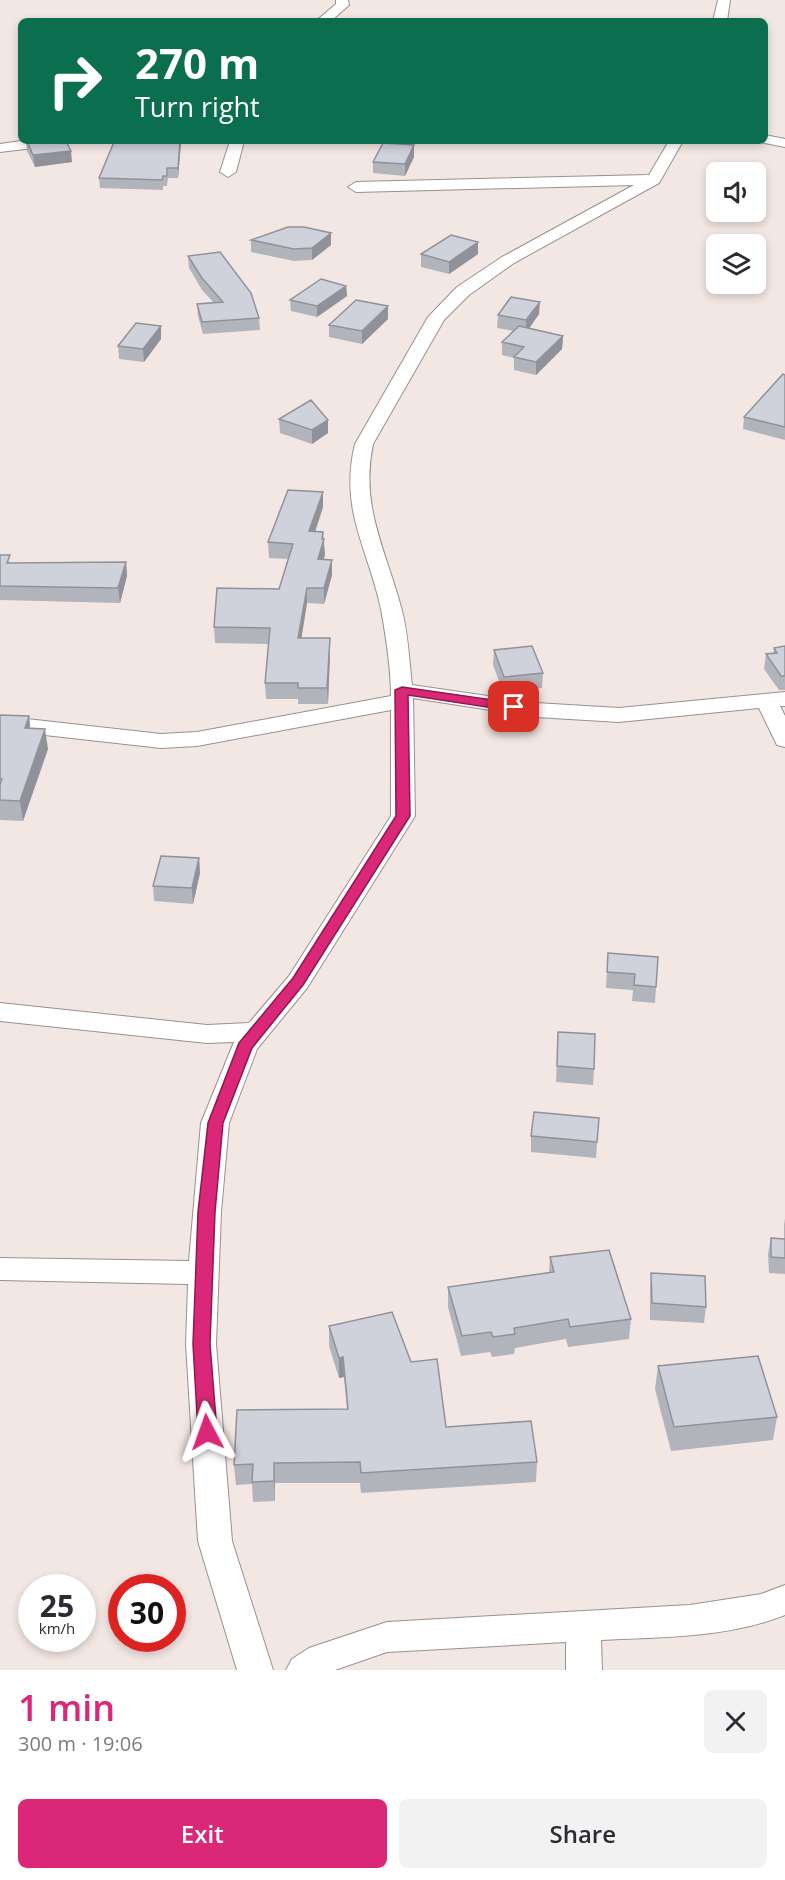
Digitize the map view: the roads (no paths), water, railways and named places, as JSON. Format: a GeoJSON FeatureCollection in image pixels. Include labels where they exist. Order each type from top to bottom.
{"type":"FeatureCollection","features":[{"type":"Feature","properties":{"kind":"street"},"geometry":{"type":"LineString","coordinates":[[327,18],[343,5],[342,0]]}},
{"type":"Feature","properties":{"kind":"street"},"geometry":{"type":"LineString","coordinates":[[721,18],[724,0]]}},
{"type":"Feature","properties":{"kind":"street"},"geometry":{"type":"LineString","coordinates":[[768,140],[785,143]]}},
{"type":"Feature","properties":{"kind":"street"},"geometry":{"type":"LineString","coordinates":[[0,148],[33,144]]}},
{"type":"Feature","properties":{"kind":"street"},"geometry":{"type":"LineString","coordinates":[[228,172],[236,144]]}},
{"type":"Feature","properties":{"kind":"street"},"geometry":{"type":"LineString","coordinates":[[255,1670],[215,1541],[201,1344],[204,1273],[216,1123],[245,1046],[298,981],[403,816],[401,696],[391,609],[365,525],[358,492],[359,466],[364,444],[437,317],[463,291],[508,260],[654,180],[674,144]]}},
{"type":"Feature","properties":{"kind":"street"},"geometry":{"type":"LineString","coordinates":[[356,187],[654,180]]}},
{"type":"Feature","properties":{"kind":"street"},"geometry":{"type":"LineString","coordinates":[[0,723],[161,741],[197,739],[401,696],[536,710],[619,715],[776,700],[785,740]]}},
{"type":"Feature","properties":{"kind":"street"},"geometry":{"type":"LineString","coordinates":[[0,1012],[207,1034],[256,1032]]}},
{"type":"Feature","properties":{"kind":"street"},"geometry":{"type":"LineString","coordinates":[[0,1269],[204,1273]]}},
{"type":"Feature","properties":{"kind":"street"},"geometry":{"type":"LineString","coordinates":[[304,1670],[321,1659],[387,1637],[690,1620],[762,1609],[785,1600]]}},
{"type":"Feature","properties":{"kind":"street"},"geometry":{"type":"LineString","coordinates":[[583,1626],[584,1670]]}}]}
